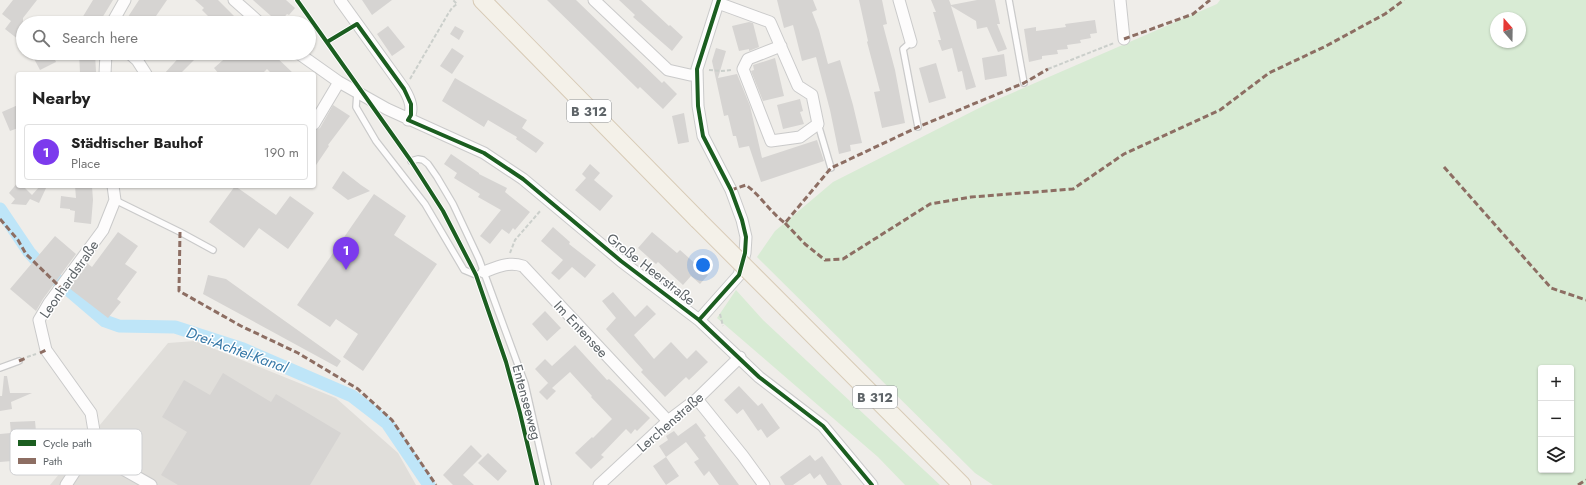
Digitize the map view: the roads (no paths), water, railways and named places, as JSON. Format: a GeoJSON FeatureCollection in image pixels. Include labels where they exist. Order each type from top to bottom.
{"type":"FeatureCollection","features":[{"type":"Feature","properties":{"kind":"main road","name":"B 312"},"geometry":{"type":"LineString","coordinates":[[482,0],[698,220],[962,485]]}},
{"type":"Feature","properties":{"kind":"street"},"geometry":{"type":"LineString","coordinates":[[116,16],[125,0]]}},
{"type":"Feature","properties":{"kind":"street"},"geometry":{"type":"LineString","coordinates":[[234,0],[252,16]]}},
{"type":"Feature","properties":{"kind":"street"},"geometry":{"type":"LineString","coordinates":[[340,0],[404,89],[411,104],[408,120]]}},
{"type":"Feature","properties":{"kind":"street"},"geometry":{"type":"LineString","coordinates":[[594,0],[668,70],[690,75],[697,72]]}},
{"type":"Feature","properties":{"kind":"street"},"geometry":{"type":"LineString","coordinates":[[899,0],[911,42]]}},
{"type":"Feature","properties":{"kind":"street"},"geometry":{"type":"LineString","coordinates":[[1120,0],[1124,39]]}},
{"type":"Feature","properties":{"kind":"street"},"geometry":{"type":"LineString","coordinates":[[699,320],[739,275],[745,253],[746,237],[742,220],[731,190],[703,136],[698,106],[697,72],[719,1],[770,22],[781,46],[798,86],[812,95],[818,124],[800,137],[771,141],[743,69],[748,59],[781,46]]}},
{"type":"Feature","properties":{"kind":"street"},"geometry":{"type":"LineString","coordinates":[[104,72],[105,60]]}},
{"type":"Feature","properties":{"kind":"street"},"geometry":{"type":"LineString","coordinates":[[137,60],[145,72]]}},
{"type":"Feature","properties":{"kind":"street","name":"Große Heerstraße"},"geometry":{"type":"LineString","coordinates":[[308,60],[357,93],[408,120],[470,147],[515,173],[621,261],[699,320],[759,377],[823,426],[872,485]]}},
{"type":"Feature","properties":{"kind":"street"},"geometry":{"type":"LineString","coordinates":[[316,121],[339,82]]}},
{"type":"Feature","properties":{"kind":"street","name":"Leonhardstraße"},"geometry":{"type":"LineString","coordinates":[[94,429],[91,413],[46,350],[39,320],[103,230],[115,200],[113,188]]}},
{"type":"Feature","properties":{"kind":"street","name":"Im Entensee"},"geometry":{"type":"LineString","coordinates":[[484,272],[509,264],[523,266],[668,421]]}},
{"type":"Feature","properties":{"kind":"street","name":"Lerchenstraße"},"geometry":{"type":"LineString","coordinates":[[599,485],[668,421],[697,399],[740,358]]}},
{"type":"Feature","properties":{"kind":"street"},"geometry":{"type":"LineString","coordinates":[[697,399],[743,456],[764,485]]}},
{"type":"Feature","properties":{"kind":"street"},"geometry":{"type":"LineString","coordinates":[[66,485],[72,475]]}},
{"type":"Feature","properties":{"kind":"street"},"geometry":{"type":"LineString","coordinates":[[133,475],[151,485]]}},
{"type":"Feature","properties":{"kind":"lane"},"geometry":{"type":"LineString","coordinates":[[1009,0],[1024,82]]}},
{"type":"Feature","properties":{"kind":"lane"},"geometry":{"type":"LineString","coordinates":[[911,42],[903,49],[918,128]]}},
{"type":"Feature","properties":{"kind":"lane"},"geometry":{"type":"LineString","coordinates":[[357,93],[356,107],[376,141],[425,204],[464,270],[476,275],[484,272]]}},
{"type":"Feature","properties":{"kind":"lane"},"geometry":{"type":"LineString","coordinates":[[818,124],[831,168]]}},
{"type":"Feature","properties":{"kind":"lane","name":"Entenseeweg"},"geometry":{"type":"LineString","coordinates":[[411,161],[418,159],[423,160],[437,176],[453,204],[484,272],[525,384],[548,485]]}},
{"type":"Feature","properties":{"kind":"lane"},"geometry":{"type":"LineString","coordinates":[[115,200],[180,232],[212,250]]}},
{"type":"Feature","properties":{"kind":"lane"},"geometry":{"type":"LineString","coordinates":[[0,368],[19,360]]}},
{"type":"Feature","properties":{"kind":"waterway","name":"Drei-Achtel-Kanal"},"geometry":{"type":"LineString","coordinates":[[0,209],[29,252],[44,269],[105,321],[119,326],[175,327],[243,349],[352,396],[387,423],[429,485]]}},
{"type":"Feature","properties":{"kind":"place","name":"Städtischer Bauhof"},"geometry":{"type":"Point","coordinates":[346,270]}}]}
